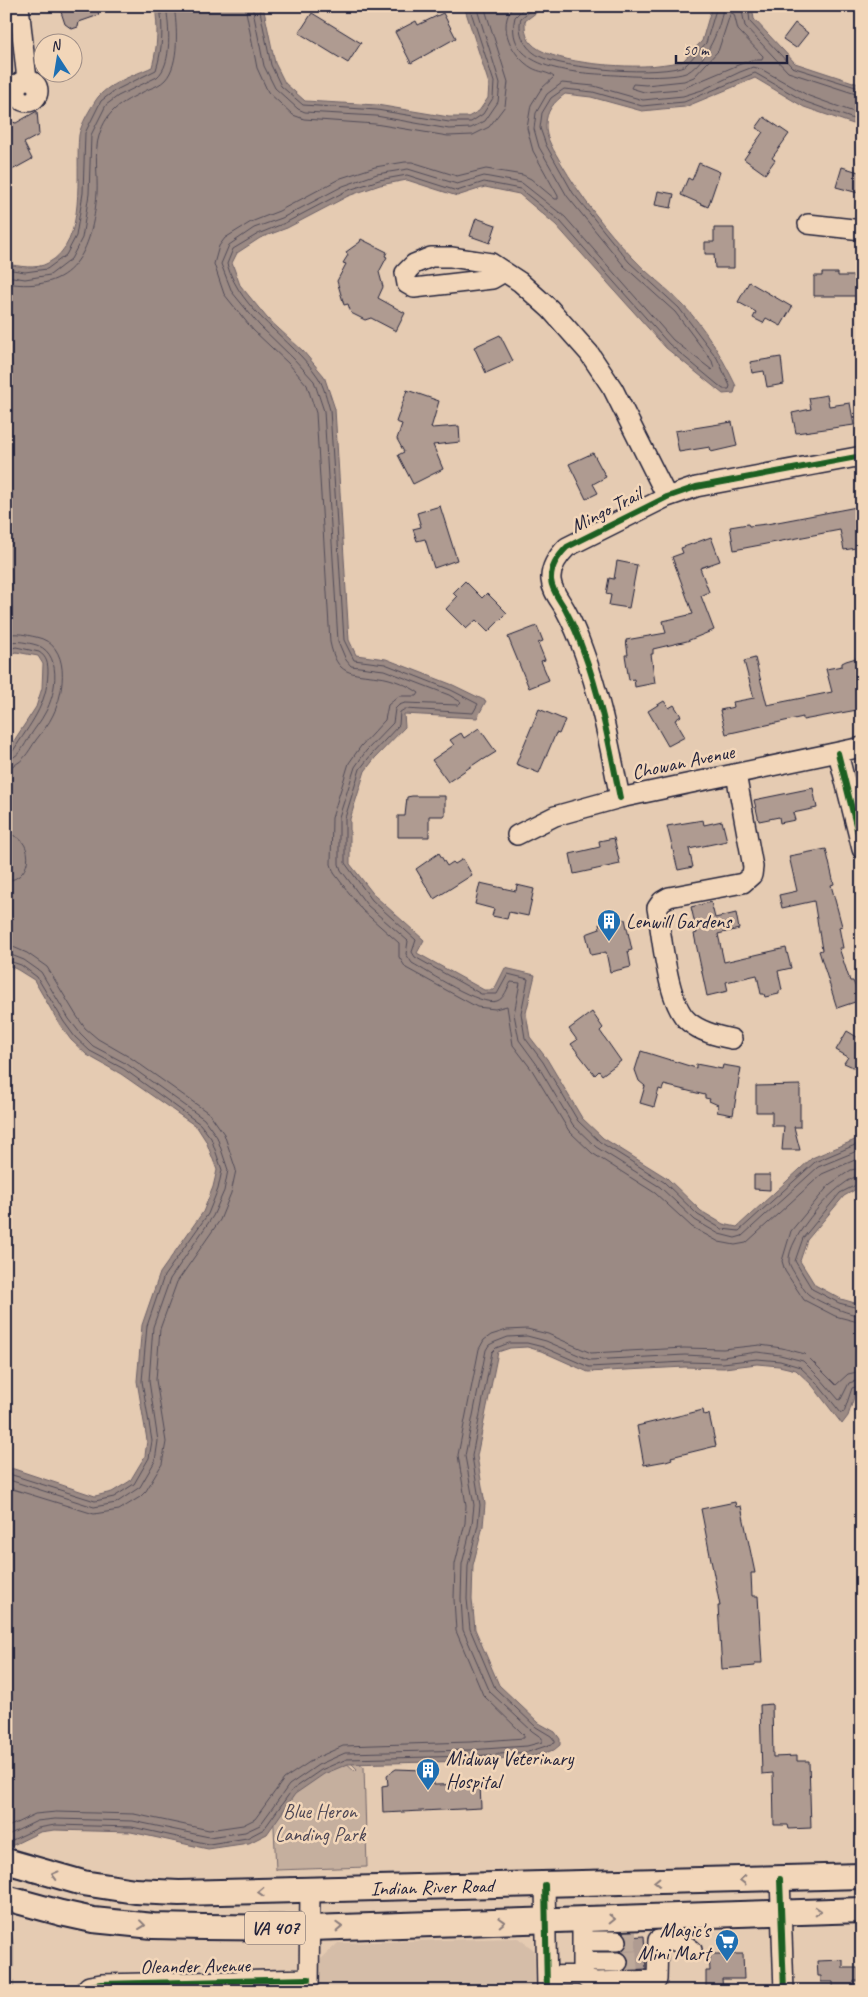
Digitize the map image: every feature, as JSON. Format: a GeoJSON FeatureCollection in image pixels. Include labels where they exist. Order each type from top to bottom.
{"type":"FeatureCollection","features":[{"type":"Feature","properties":{"kind":"main road","name":"Indian River Road"},"geometry":{"type":"LineString","coordinates":[[6,1861],[83,1883],[135,1891],[179,1893],[862,1876]]}},
{"type":"Feature","properties":{"kind":"main road","name":"Indian River Road"},"geometry":{"type":"LineString","coordinates":[[6,1898],[93,1920],[153,1926],[310,1928],[546,1920],[582,1930],[662,1935],[781,1912],[862,1910]]}},
{"type":"Feature","properties":{"kind":"street"},"geometry":{"type":"LineString","coordinates":[[19,6],[27,80]]}},
{"type":"Feature","properties":{"kind":"street"},"geometry":{"type":"LineString","coordinates":[[808,224],[862,230]]}},
{"type":"Feature","properties":{"kind":"street"},"geometry":{"type":"LineString","coordinates":[[504,272],[520,282],[550,309],[588,354],[613,389],[667,497]]}},
{"type":"Feature","properties":{"kind":"street","name":"Mingo Trail"},"geometry":{"type":"LineString","coordinates":[[620,798],[605,719],[594,680],[578,636],[554,592],[544,564],[567,547],[667,497],[696,486],[862,456]]}},
{"type":"Feature","properties":{"kind":"street","name":"Chowan Avenue"},"geometry":{"type":"LineString","coordinates":[[517,835],[555,816],[620,798],[862,747]]}},
{"type":"Feature","properties":{"kind":"street"},"geometry":{"type":"LineString","coordinates":[[838,752],[862,849]]}},
{"type":"Feature","properties":{"kind":"street"},"geometry":{"type":"LineString","coordinates":[[732,1040],[714,1036],[702,1030],[688,1022],[680,1013],[670,985],[657,908],[662,901],[669,898],[743,883],[752,875],[753,866],[736,774]]}},
{"type":"Feature","properties":{"kind":"street"},"geometry":{"type":"LineString","coordinates":[[780,1879],[784,1991]]}},
{"type":"Feature","properties":{"kind":"street"},"geometry":{"type":"LineString","coordinates":[[545,1885],[547,1983],[582,1969],[618,1962]]}},
{"type":"Feature","properties":{"kind":"street"},"geometry":{"type":"LineString","coordinates":[[309,1985],[310,1890]]}},
{"type":"Feature","properties":{"kind":"street"},"geometry":{"type":"LineString","coordinates":[[617,1941],[582,1930],[582,1969],[589,1981],[657,1980],[652,1961],[662,1935],[692,1950]]}},
{"type":"Feature","properties":{"kind":"street","name":"Oleander Avenue"},"geometry":{"type":"LineString","coordinates":[[84,1991],[89,1986],[101,1984],[309,1985]]}},
{"type":"Feature","properties":{"kind":"shaded area"},"geometry":{"type":"Polygon","coordinates":[[[518,1938],[534,1950],[535,1991],[320,1991],[320,1960],[338,1943],[518,1938]]]}},
{"type":"Feature","properties":{"kind":"green space","name":"Blue Heron Landing Park"},"geometry":{"type":"Polygon","coordinates":[[[314,1727],[364,1767],[367,1867],[276,1870],[271,1763],[328,1746],[355,1771],[357,1769],[314,1727]]]}},
{"type":"Feature","properties":{"kind":"water"},"geometry":{"type":"Polygon","coordinates":[[[155,6],[263,6],[275,63],[285,83],[305,101],[377,105],[449,117],[468,117],[479,111],[488,98],[489,84],[464,6],[514,8],[545,6],[525,21],[525,30],[528,38],[540,50],[552,55],[584,62],[654,66],[682,62],[702,41],[712,6],[752,6],[754,19],[795,63],[862,85],[862,127],[804,107],[755,78],[685,107],[642,111],[591,97],[565,94],[557,100],[549,111],[546,120],[546,130],[549,140],[553,150],[577,188],[603,224],[622,246],[698,322],[731,375],[736,386],[734,393],[723,394],[666,348],[556,225],[519,194],[485,187],[457,196],[407,180],[380,185],[348,196],[287,228],[260,238],[237,253],[232,263],[240,285],[267,318],[303,351],[324,376],[335,409],[349,640],[356,655],[386,659],[453,685],[486,701],[477,718],[404,714],[405,727],[365,771],[350,819],[350,864],[375,896],[424,940],[417,953],[484,990],[494,990],[505,968],[535,975],[526,1013],[530,1037],[547,1059],[582,1118],[603,1138],[667,1178],[701,1211],[723,1224],[737,1227],[812,1158],[862,1137],[862,1186],[844,1196],[807,1240],[800,1261],[815,1285],[841,1299],[862,1305],[862,1390],[856,1391],[848,1416],[842,1424],[812,1385],[796,1370],[779,1366],[757,1364],[724,1368],[685,1367],[588,1372],[541,1351],[527,1347],[510,1348],[498,1352],[477,1456],[485,1504],[483,1526],[473,1565],[472,1599],[475,1629],[499,1685],[539,1723],[555,1732],[560,1739],[560,1745],[554,1750],[530,1757],[471,1761],[348,1764],[324,1774],[295,1794],[267,1834],[249,1843],[208,1849],[131,1832],[55,1830],[40,1832],[9,1847],[6,1858],[6,1468],[95,1496],[112,1492],[130,1481],[145,1456],[147,1440],[137,1381],[142,1325],[160,1273],[203,1212],[213,1187],[217,1170],[206,1141],[197,1127],[121,1074],[87,1055],[71,1040],[60,1025],[34,980],[6,964],[6,869],[9,859],[6,840],[6,753],[36,707],[42,688],[43,664],[38,656],[16,652],[6,655],[6,264],[27,267],[43,265],[61,253],[69,239],[77,205],[78,150],[82,126],[101,94],[121,80],[152,67],[157,37],[155,6]]]}},
{"type":"Feature","properties":{"kind":"water"},"geometry":{"type":"Polygon","coordinates":[[[6,1897],[13,1945],[13,1991],[6,1991],[6,1897]]]}},
{"type":"Feature","properties":{"kind":"building"},"geometry":{"type":"Polygon","coordinates":[[[59,6],[96,6],[99,15],[79,22],[78,27],[72,29],[65,24],[59,6]]]}},
{"type":"Feature","properties":{"kind":"building"},"geometry":{"type":"Polygon","coordinates":[[[312,13],[361,43],[348,63],[299,33],[312,13]]]}},
{"type":"Feature","properties":{"kind":"building"},"geometry":{"type":"Polygon","coordinates":[[[443,13],[456,38],[411,63],[395,32],[416,21],[418,25],[443,13]]]}},
{"type":"Feature","properties":{"kind":"building"},"geometry":{"type":"Polygon","coordinates":[[[795,23],[808,33],[796,48],[783,39],[795,23]]]}},
{"type":"Feature","properties":{"kind":"building"},"geometry":{"type":"Polygon","coordinates":[[[37,111],[39,135],[24,143],[32,159],[12,170],[6,158],[6,120],[16,123],[37,111]]]}},
{"type":"Feature","properties":{"kind":"building"},"geometry":{"type":"Polygon","coordinates":[[[764,117],[789,134],[772,158],[775,160],[765,174],[744,159],[763,132],[756,128],[764,117]]]}},
{"type":"Feature","properties":{"kind":"building"},"geometry":{"type":"Polygon","coordinates":[[[699,163],[720,172],[708,207],[681,195],[688,178],[692,180],[699,163]]]}},
{"type":"Feature","properties":{"kind":"building"},"geometry":{"type":"Polygon","coordinates":[[[842,167],[862,173],[862,194],[836,187],[842,167]]]}},
{"type":"Feature","properties":{"kind":"building"},"geometry":{"type":"Polygon","coordinates":[[[658,191],[674,194],[671,208],[655,205],[658,191]]]}},
{"type":"Feature","properties":{"kind":"building"},"geometry":{"type":"Polygon","coordinates":[[[476,218],[496,225],[490,243],[470,236],[476,218]]]}},
{"type":"Feature","properties":{"kind":"building"},"geometry":{"type":"Polygon","coordinates":[[[714,228],[734,228],[734,268],[715,268],[714,254],[705,254],[705,242],[714,242],[714,228]]]}},
{"type":"Feature","properties":{"kind":"building"},"geometry":{"type":"Polygon","coordinates":[[[361,239],[387,252],[385,256],[387,257],[379,272],[383,287],[378,298],[405,313],[396,331],[371,318],[365,320],[351,313],[348,304],[344,305],[337,281],[346,264],[343,263],[348,255],[346,252],[360,242],[361,239]]]}},
{"type":"Feature","properties":{"kind":"building"},"geometry":{"type":"Polygon","coordinates":[[[822,273],[838,273],[838,276],[857,276],[857,296],[814,296],[814,276],[822,276],[822,273]]]}},
{"type":"Feature","properties":{"kind":"building"},"geometry":{"type":"Polygon","coordinates":[[[749,282],[792,307],[781,326],[766,318],[763,323],[753,318],[756,312],[738,302],[749,282]]]}},
{"type":"Feature","properties":{"kind":"building"},"geometry":{"type":"Polygon","coordinates":[[[500,335],[513,361],[486,373],[474,347],[500,335]]]}},
{"type":"Feature","properties":{"kind":"building"},"geometry":{"type":"Polygon","coordinates":[[[781,357],[784,384],[767,387],[764,371],[752,373],[750,362],[781,357]]]}},
{"type":"Feature","properties":{"kind":"building"},"geometry":{"type":"Polygon","coordinates":[[[407,390],[439,401],[431,428],[459,426],[460,442],[433,445],[443,469],[413,484],[398,455],[404,452],[397,439],[402,424],[396,422],[407,390]]]}},
{"type":"Feature","properties":{"kind":"building"},"geometry":{"type":"Polygon","coordinates":[[[827,395],[829,406],[850,403],[854,425],[796,433],[792,413],[811,409],[809,398],[827,395]]]}},
{"type":"Feature","properties":{"kind":"building"},"geometry":{"type":"Polygon","coordinates":[[[732,422],[737,446],[711,452],[710,447],[679,452],[675,431],[732,422]]]}},
{"type":"Feature","properties":{"kind":"building"},"geometry":{"type":"Polygon","coordinates":[[[593,453],[606,477],[593,484],[598,493],[586,499],[569,464],[593,453]]]}},
{"type":"Feature","properties":{"kind":"building"},"geometry":{"type":"Polygon","coordinates":[[[440,506],[457,560],[434,568],[425,539],[417,541],[413,529],[421,527],[417,513],[440,506]]]}},
{"type":"Feature","properties":{"kind":"building"},"geometry":{"type":"Polygon","coordinates":[[[862,506],[862,547],[844,550],[840,530],[734,550],[730,527],[748,524],[749,526],[767,524],[862,506]]]}},
{"type":"Feature","properties":{"kind":"building"},"geometry":{"type":"Polygon","coordinates":[[[711,537],[720,561],[700,568],[709,592],[701,596],[714,630],[687,641],[653,649],[653,654],[651,654],[655,683],[635,687],[634,679],[629,680],[625,655],[628,655],[626,640],[666,633],[663,621],[693,614],[672,557],[683,553],[681,548],[711,537]]]}},
{"type":"Feature","properties":{"kind":"building"},"geometry":{"type":"Polygon","coordinates":[[[617,561],[637,565],[629,608],[609,605],[611,595],[606,594],[609,578],[614,579],[617,561]]]}},
{"type":"Feature","properties":{"kind":"building"},"geometry":{"type":"Polygon","coordinates":[[[465,581],[482,598],[487,593],[507,613],[488,632],[476,620],[466,629],[446,609],[457,597],[453,593],[465,581]]]}},
{"type":"Feature","properties":{"kind":"building"},"geometry":{"type":"Polygon","coordinates":[[[537,626],[543,641],[538,643],[545,660],[541,661],[549,680],[529,688],[508,637],[537,626]]]}},
{"type":"Feature","properties":{"kind":"building"},"geometry":{"type":"Polygon","coordinates":[[[755,658],[767,705],[832,692],[826,669],[842,666],[842,663],[856,658],[862,683],[862,704],[856,705],[857,710],[803,720],[803,717],[726,734],[720,710],[734,707],[733,702],[754,698],[744,661],[755,658]]]}},
{"type":"Feature","properties":{"kind":"building"},"geometry":{"type":"Polygon","coordinates":[[[664,701],[669,708],[674,705],[681,716],[675,720],[685,737],[668,746],[648,711],[664,701]]]}},
{"type":"Feature","properties":{"kind":"building"},"geometry":{"type":"Polygon","coordinates":[[[539,709],[565,720],[559,734],[556,733],[539,773],[516,764],[539,709]]]}},
{"type":"Feature","properties":{"kind":"building"},"geometry":{"type":"Polygon","coordinates":[[[479,728],[496,752],[448,782],[432,760],[454,745],[450,740],[461,733],[464,738],[479,728]]]}},
{"type":"Feature","properties":{"kind":"building"},"geometry":{"type":"Polygon","coordinates":[[[813,788],[817,808],[793,813],[795,820],[780,823],[779,817],[759,821],[754,800],[813,788]]]}},
{"type":"Feature","properties":{"kind":"building"},"geometry":{"type":"Polygon","coordinates":[[[445,796],[445,816],[429,816],[429,837],[398,837],[398,816],[405,816],[407,797],[445,796]]]}},
{"type":"Feature","properties":{"kind":"building"},"geometry":{"type":"Polygon","coordinates":[[[703,820],[704,825],[722,821],[727,841],[689,849],[693,867],[678,870],[667,826],[703,820]]]}},
{"type":"Feature","properties":{"kind":"building"},"geometry":{"type":"Polygon","coordinates":[[[614,838],[620,864],[574,874],[570,854],[600,847],[599,841],[614,838]]]}},
{"type":"Feature","properties":{"kind":"building"},"geometry":{"type":"Polygon","coordinates":[[[826,849],[834,884],[831,885],[842,926],[839,927],[843,948],[839,948],[850,981],[853,981],[861,1000],[837,1008],[819,951],[822,950],[814,901],[782,908],[779,895],[797,891],[789,856],[826,849]]]}},
{"type":"Feature","properties":{"kind":"building"},"geometry":{"type":"Polygon","coordinates":[[[439,853],[447,866],[463,859],[472,875],[434,899],[416,869],[439,853]]]}},
{"type":"Feature","properties":{"kind":"building"},"geometry":{"type":"Polygon","coordinates":[[[480,883],[516,891],[517,885],[534,889],[528,916],[509,912],[507,919],[492,916],[494,909],[475,904],[480,883]]]}},
{"type":"Feature","properties":{"kind":"building"},"geometry":{"type":"Polygon","coordinates":[[[711,902],[715,918],[736,913],[739,929],[718,934],[724,962],[786,948],[791,968],[778,971],[782,990],[779,991],[779,994],[765,997],[764,994],[761,994],[757,975],[726,982],[728,991],[707,996],[694,934],[697,933],[691,907],[711,902]]]}},
{"type":"Feature","properties":{"kind":"building","name":"Lenwill Gardens"},"geometry":{"type":"Polygon","coordinates":[[[625,919],[632,950],[628,951],[631,967],[610,972],[606,952],[591,955],[586,934],[600,929],[599,924],[625,919]]]}},
{"type":"Feature","properties":{"kind":"building"},"geometry":{"type":"Polygon","coordinates":[[[592,1012],[603,1028],[600,1031],[621,1061],[602,1075],[599,1071],[595,1075],[571,1044],[577,1040],[569,1029],[592,1012]]]}},
{"type":"Feature","properties":{"kind":"building"},"geometry":{"type":"Polygon","coordinates":[[[847,1031],[862,1040],[862,1071],[844,1063],[848,1057],[836,1050],[847,1031]]]}},
{"type":"Feature","properties":{"kind":"building"},"geometry":{"type":"Polygon","coordinates":[[[641,1051],[696,1068],[696,1064],[722,1069],[723,1065],[741,1068],[733,1115],[717,1112],[718,1105],[705,1098],[705,1095],[664,1085],[662,1090],[659,1089],[654,1107],[640,1103],[645,1086],[639,1081],[635,1070],[641,1051]]]}},
{"type":"Feature","properties":{"kind":"building"},"geometry":{"type":"Polygon","coordinates":[[[800,1085],[800,1127],[794,1127],[800,1150],[782,1150],[784,1126],[772,1126],[772,1112],[756,1112],[756,1086],[800,1085]]]}},
{"type":"Feature","properties":{"kind":"building"},"geometry":{"type":"Polygon","coordinates":[[[754,1175],[770,1175],[770,1190],[754,1189],[754,1175]]]}},
{"type":"Feature","properties":{"kind":"building"},"geometry":{"type":"Polygon","coordinates":[[[703,1410],[704,1415],[709,1414],[716,1446],[671,1457],[672,1459],[666,1461],[644,1465],[637,1426],[703,1410]]]}},
{"type":"Feature","properties":{"kind":"building"},"geometry":{"type":"Polygon","coordinates":[[[735,1502],[736,1507],[741,1506],[755,1573],[751,1573],[752,1596],[758,1596],[762,1663],[755,1663],[755,1666],[722,1669],[718,1606],[720,1606],[701,1509],[735,1502]]]}},
{"type":"Feature","properties":{"kind":"building"},"geometry":{"type":"Polygon","coordinates":[[[772,1704],[773,1757],[797,1756],[797,1761],[809,1761],[811,1828],[789,1829],[788,1825],[774,1825],[773,1773],[762,1774],[760,1705],[772,1704]]]}},
{"type":"Feature","properties":{"kind":"building","name":"Midway Veterinary Hospital"},"geometry":{"type":"Polygon","coordinates":[[[396,1769],[423,1770],[433,1775],[434,1785],[480,1784],[481,1808],[383,1813],[382,1786],[388,1785],[387,1775],[396,1769]]]}},
{"type":"Feature","properties":{"kind":"building"},"geometry":{"type":"Polygon","coordinates":[[[644,1936],[646,1969],[626,1970],[629,1962],[628,1957],[621,1951],[627,1946],[627,1937],[644,1936]]]}},
{"type":"Feature","properties":{"kind":"building","name":"Magic's Mini Mart"},"geometry":{"type":"Polygon","coordinates":[[[709,1954],[743,1954],[744,1979],[722,1979],[723,1991],[706,1991],[706,1971],[710,1971],[709,1954]]]}},
{"type":"Feature","properties":{"kind":"building"},"geometry":{"type":"Polygon","coordinates":[[[843,1960],[843,1968],[858,1968],[858,1981],[854,1981],[854,1991],[833,1991],[833,1982],[821,1982],[821,1976],[818,1976],[817,1961],[843,1960]]]}},
{"type":"Feature","properties":{"kind":"tunnel"},"geometry":{"type":"LineString","coordinates":[[617,1941],[645,1941]]}},
{"type":"Feature","properties":{"kind":"tunnel"},"geometry":{"type":"LineString","coordinates":[[618,1962],[646,1960]]}},
{"type":"Feature","properties":{"kind":"cycle path"},"geometry":{"type":"LineString","coordinates":[[620,798],[595,686],[573,625],[552,584],[553,566],[558,558],[567,547],[667,497],[696,487],[862,456]]}},
{"type":"Feature","properties":{"kind":"cycle path"},"geometry":{"type":"LineString","coordinates":[[838,753],[862,849]]}},
{"type":"Feature","properties":{"kind":"cycle path"},"geometry":{"type":"LineString","coordinates":[[780,1879],[784,1991]]}},
{"type":"Feature","properties":{"kind":"cycle path"},"geometry":{"type":"LineString","coordinates":[[545,1885],[547,1991]]}},
{"type":"Feature","properties":{"kind":"cycle path"},"geometry":{"type":"LineString","coordinates":[[84,1991],[89,1986],[101,1984],[309,1979]]}},
{"type":"Feature","properties":{"kind":"place","name":"Lenwill Gardens"},"geometry":{"type":"Point","coordinates":[609,942]}},
{"type":"Feature","properties":{"kind":"place","name":"Midway Veterinary Hospital"},"geometry":{"type":"Point","coordinates":[428,1791]}},
{"type":"Feature","properties":{"kind":"place","name":"Magic's Mini Mart"},"geometry":{"type":"Point","coordinates":[727,1962]}}]}
